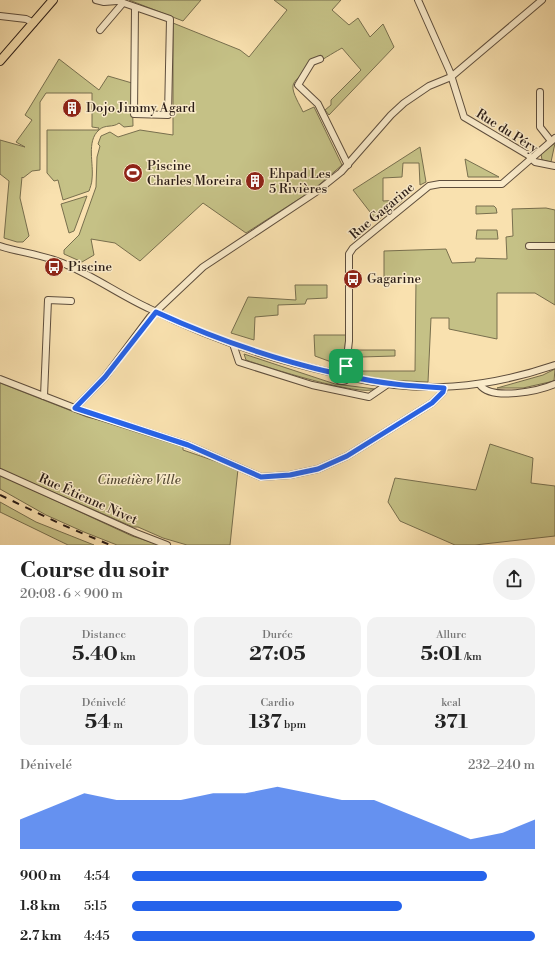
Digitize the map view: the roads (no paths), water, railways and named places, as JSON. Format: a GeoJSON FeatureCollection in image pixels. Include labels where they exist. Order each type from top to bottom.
{"type":"FeatureCollection","features":[{"type":"Feature","properties":{"kind":"main road"},"geometry":{"type":"LineString","coordinates":[[0,61],[53,0]]}},
{"type":"Feature","properties":{"kind":"street"},"geometry":{"type":"LineString","coordinates":[[96,0],[104,2],[118,1],[170,19],[168,115],[134,114],[135,7]]}},
{"type":"Feature","properties":{"kind":"street","name":"Rue du Péry"},"geometry":{"type":"LineString","coordinates":[[418,0],[451,77],[464,117],[532,158],[535,162],[555,166]]}},
{"type":"Feature","properties":{"kind":"street"},"geometry":{"type":"LineString","coordinates":[[75,408],[105,377],[156,312],[204,266],[303,202],[348,165],[391,115],[404,103],[429,86],[451,77],[542,0]]}},
{"type":"Feature","properties":{"kind":"street"},"geometry":{"type":"LineString","coordinates":[[100,30],[118,1]]}},
{"type":"Feature","properties":{"kind":"street"},"geometry":{"type":"LineString","coordinates":[[0,16],[26,18],[34,23]]}},
{"type":"Feature","properties":{"kind":"street"},"geometry":{"type":"LineString","coordinates":[[320,59],[312,62],[298,85],[318,104],[348,165]]}},
{"type":"Feature","properties":{"kind":"street"},"geometry":{"type":"LineString","coordinates":[[540,92],[540,128],[553,140]]}},
{"type":"Feature","properties":{"kind":"street","name":"Rue Gagarine"},"geometry":{"type":"LineString","coordinates":[[346,366],[349,341],[349,254],[354,248],[429,186],[440,184],[502,184],[553,140]]}},
{"type":"Feature","properties":{"kind":"street"},"geometry":{"type":"LineString","coordinates":[[0,246],[51,258],[69,265],[156,312],[233,344],[273,357],[334,373],[337,379],[341,381],[349,376],[388,384],[444,388],[480,385],[522,376],[555,364]]}},
{"type":"Feature","properties":{"kind":"street"},"geometry":{"type":"LineString","coordinates":[[529,246],[555,246]]}},
{"type":"Feature","properties":{"kind":"street"},"geometry":{"type":"LineString","coordinates":[[44,396],[48,300],[71,301]]}},
{"type":"Feature","properties":{"kind":"street"},"geometry":{"type":"LineString","coordinates":[[233,344],[239,362],[312,385],[369,397],[388,384]]}},
{"type":"Feature","properties":{"kind":"street"},"geometry":{"type":"LineString","coordinates":[[334,373],[337,367],[346,366],[350,372],[349,376]]}},
{"type":"Feature","properties":{"kind":"street"},"geometry":{"type":"LineString","coordinates":[[0,379],[75,408],[188,445],[261,477],[290,475],[318,469],[347,456],[432,403],[443,392],[444,388]]}},
{"type":"Feature","properties":{"kind":"street"},"geometry":{"type":"LineString","coordinates":[[480,385],[488,390],[514,394],[531,392],[555,384]]}},
{"type":"Feature","properties":{"kind":"street","name":"Rue Étienne Nivet"},"geometry":{"type":"LineString","coordinates":[[0,472],[136,533],[167,545]]}},
{"type":"Feature","properties":{"kind":"railway"},"geometry":{"type":"LineString","coordinates":[[0,495],[63,525],[110,545]]}},
{"type":"Feature","properties":{"kind":"place","name":"Dojo Jimmy Agard"},"geometry":{"type":"Point","coordinates":[72,108]}},
{"type":"Feature","properties":{"kind":"place","name":"Piscine Charles Moreira"},"geometry":{"type":"Point","coordinates":[133,173]}},
{"type":"Feature","properties":{"kind":"place","name":"Ehpad Les 5 Rivières"},"geometry":{"type":"Point","coordinates":[255,181]}},
{"type":"Feature","properties":{"kind":"place","name":"Piscine"},"geometry":{"type":"Point","coordinates":[54,267]}},
{"type":"Feature","properties":{"kind":"place","name":"Gagarine"},"geometry":{"type":"Point","coordinates":[353,279]}},
{"type":"Feature","properties":{"kind":"park label","name":"Cimetière Ville"},"geometry":{"type":"Point","coordinates":[139,480]}}]}
